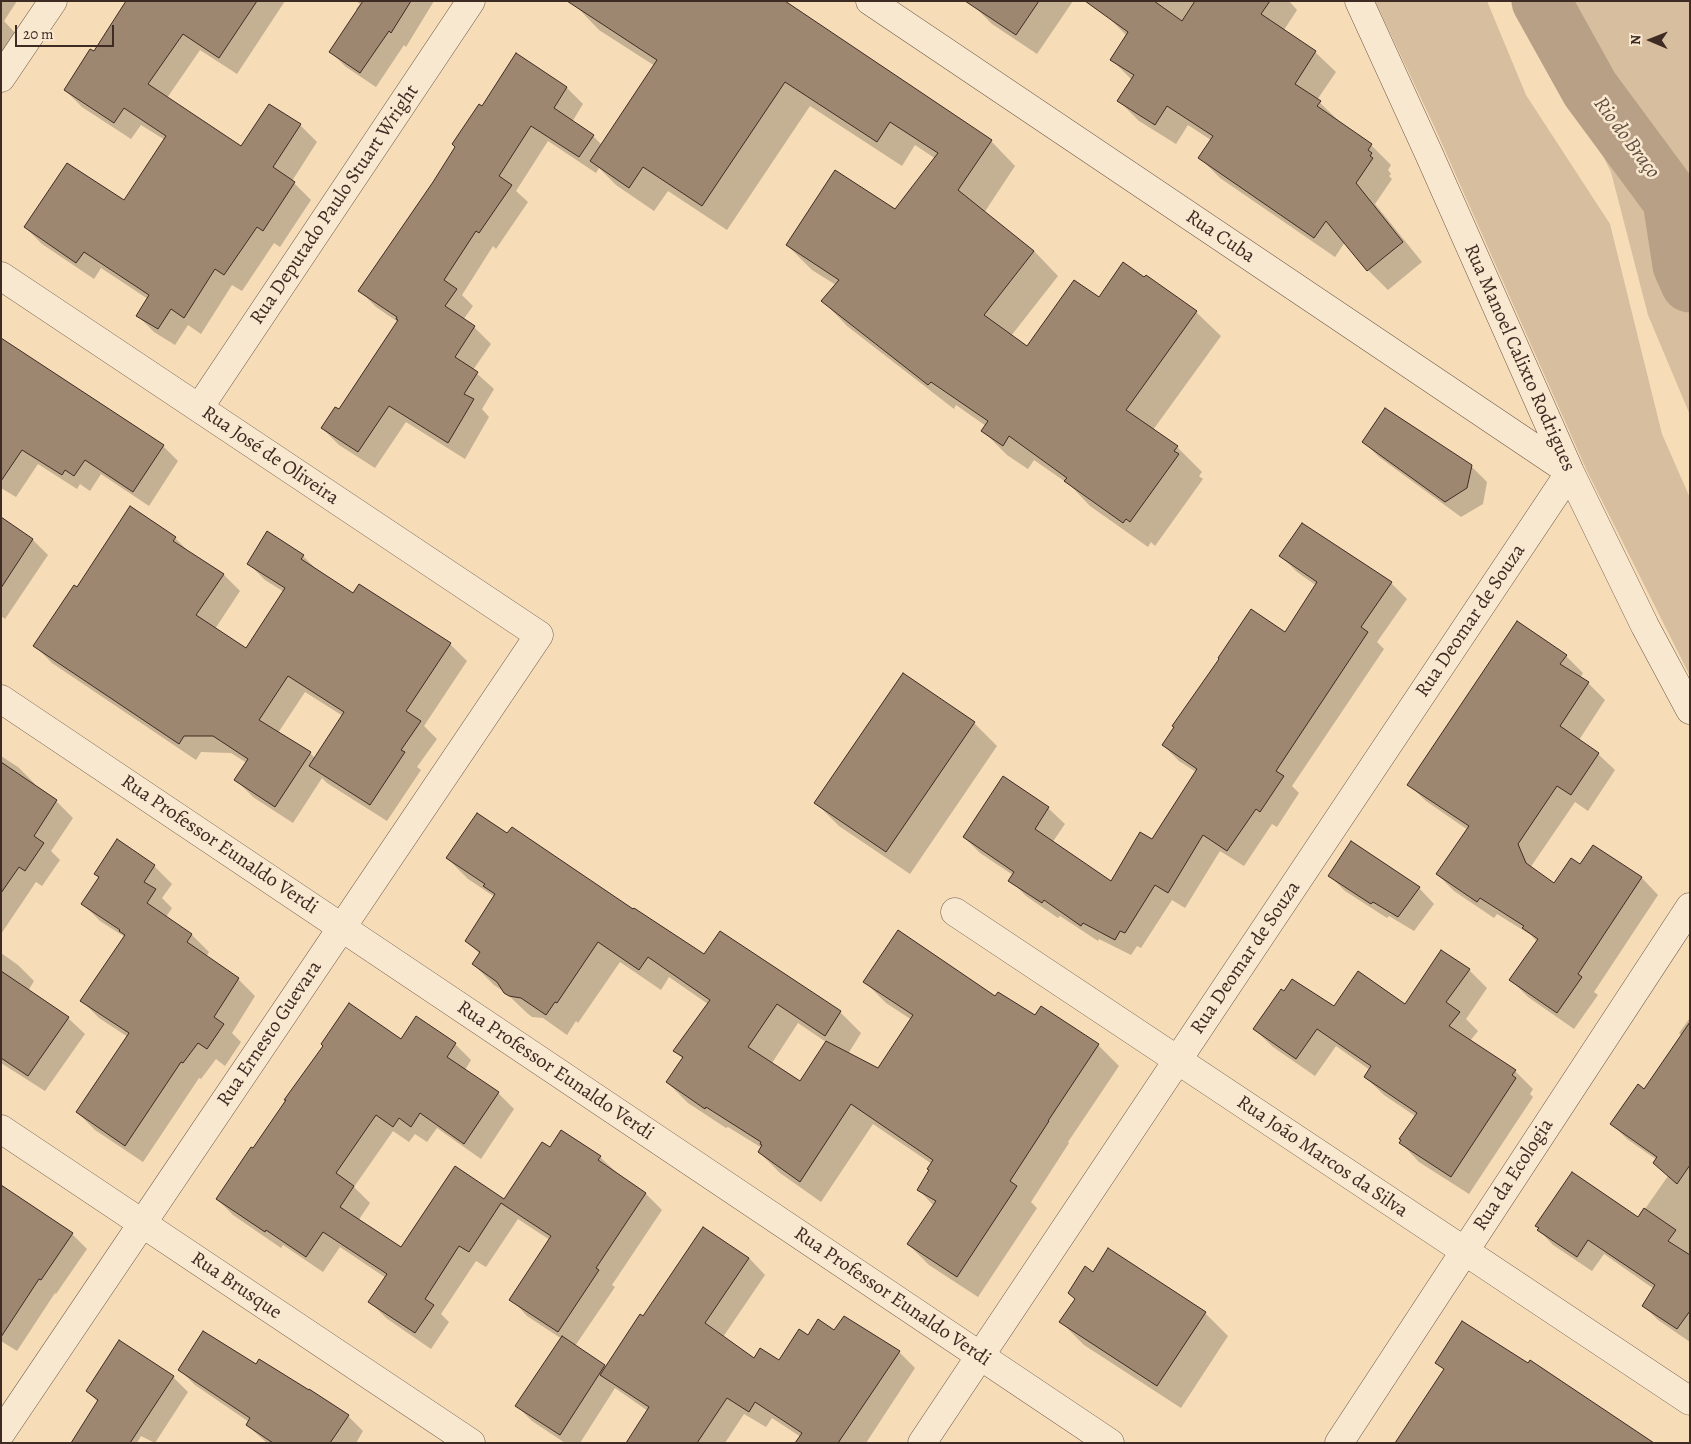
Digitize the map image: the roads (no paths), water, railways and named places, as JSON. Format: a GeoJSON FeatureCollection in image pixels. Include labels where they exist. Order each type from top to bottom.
{"type":"FeatureCollection","features":[{"type":"Feature","properties":{"kind":"street"},"geometry":{"type":"LineString","coordinates":[[1,78],[53,1]]}},
{"type":"Feature","properties":{"kind":"street","name":"Rua Deputado Paulo Stuart Wright"},"geometry":{"type":"LineString","coordinates":[[199,408],[471,1]]}},
{"type":"Feature","properties":{"kind":"street","name":"Rua Cuba"},"geometry":{"type":"LineString","coordinates":[[870,1],[1570,472]]}},
{"type":"Feature","properties":{"kind":"street","name":"Rua Manoel Calixto Rodrigues"},"geometry":{"type":"LineString","coordinates":[[1359,1],[1570,472],[1645,626],[1690,710]]}},
{"type":"Feature","properties":{"kind":"street","name":"Rua José de Oliveira"},"geometry":{"type":"LineString","coordinates":[[1,276],[539,635]]}},
{"type":"Feature","properties":{"kind":"street","name":"Rua Deomar de Souza"},"geometry":{"type":"LineString","coordinates":[[922,1443],[1570,472]]}},
{"type":"Feature","properties":{"kind":"street","name":"Rua Ernesto Guevara"},"geometry":{"type":"LineString","coordinates":[[1,1433],[539,635]]}},
{"type":"Feature","properties":{"kind":"street","name":"Rua Professor Eunaldo Verdi"},"geometry":{"type":"LineString","coordinates":[[1,699],[1110,1443]]}},
{"type":"Feature","properties":{"kind":"street","name":"Rua da Ecologia"},"geometry":{"type":"LineString","coordinates":[[1339,1443],[1690,907]]}},
{"type":"Feature","properties":{"kind":"street","name":"Rua João Marcos da Silva"},"geometry":{"type":"LineString","coordinates":[[955,912],[1690,1400]]}},
{"type":"Feature","properties":{"kind":"street","name":"Rua Brusque"},"geometry":{"type":"LineString","coordinates":[[1,1129],[471,1443]]}},
{"type":"Feature","properties":{"kind":"waterway","name":"Rio do Braço"},"geometry":{"type":"LineString","coordinates":[[1541,1],[1590,89],[1672,200],[1682,265],[1690,283]]}}]}
